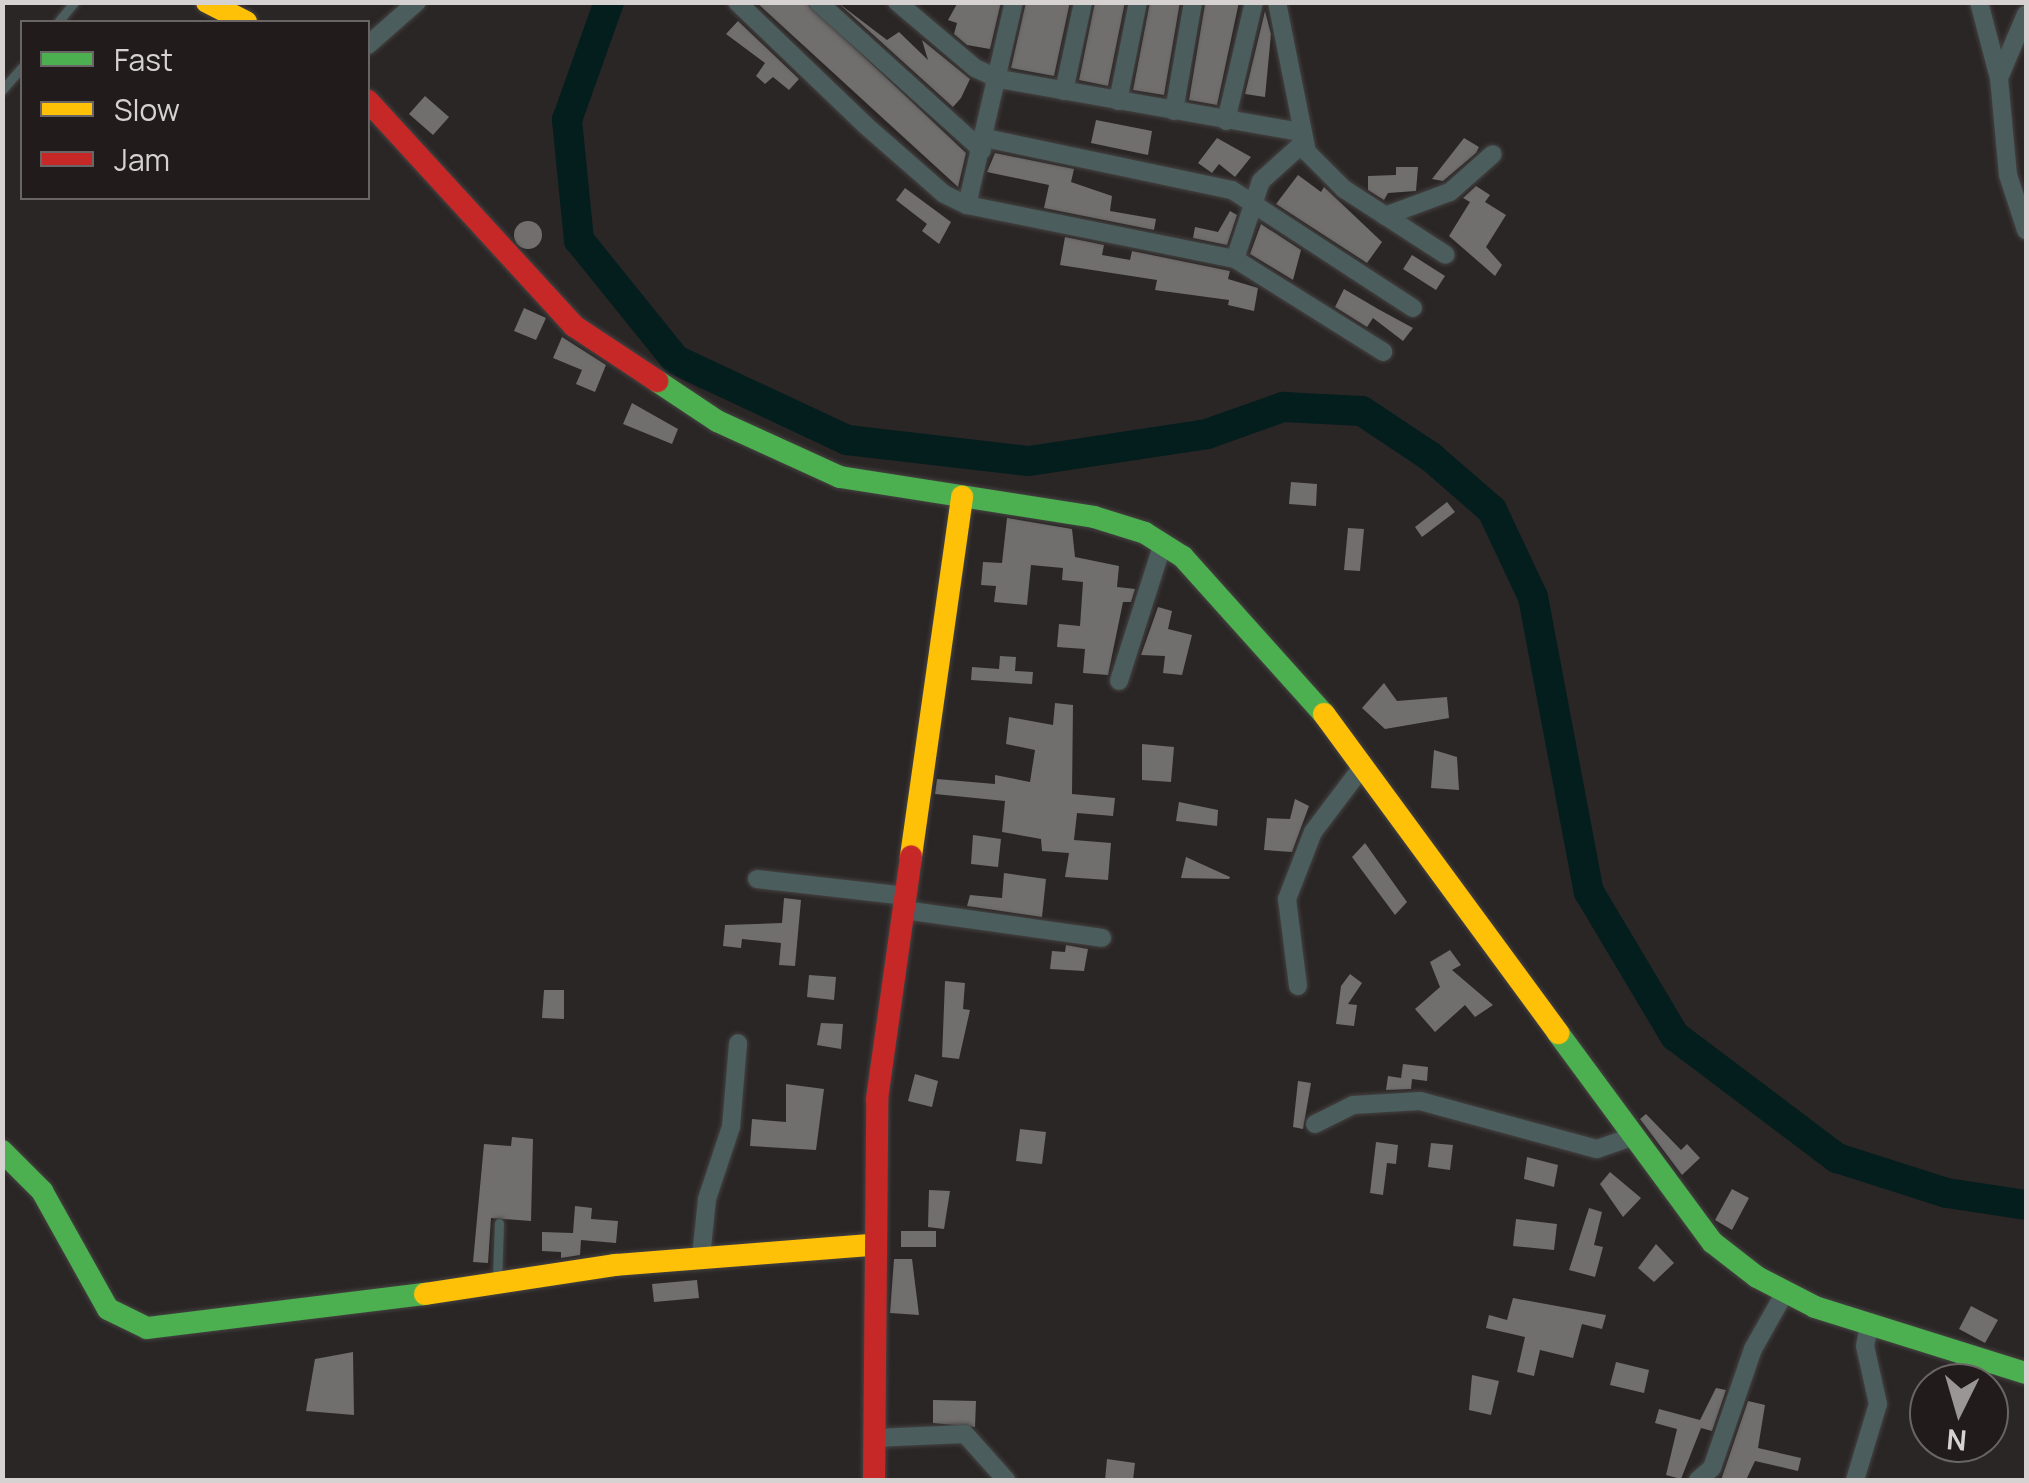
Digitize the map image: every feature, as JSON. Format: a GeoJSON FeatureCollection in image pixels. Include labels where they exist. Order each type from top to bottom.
{"type":"FeatureCollection","features":[{"type":"Feature","properties":{"kind":"street"},"geometry":{"type":"LineString","coordinates":[[207,2],[242,20]]}},
{"type":"Feature","properties":{"kind":"street"},"geometry":{"type":"LineString","coordinates":[[370,43],[417,2]]}},
{"type":"Feature","properties":{"kind":"street"},"geometry":{"type":"LineString","coordinates":[[737,2],[849,111],[944,194],[966,205],[1235,258],[1383,352]]}},
{"type":"Feature","properties":{"kind":"street"},"geometry":{"type":"LineString","coordinates":[[818,2],[984,144],[1214,184],[1251,202],[1413,308]]}},
{"type":"Feature","properties":{"kind":"street"},"geometry":{"type":"LineString","coordinates":[[897,2],[975,68],[999,79],[1302,137]]}},
{"type":"Feature","properties":{"kind":"street"},"geometry":{"type":"LineString","coordinates":[[966,205],[984,144],[1014,2]]}},
{"type":"Feature","properties":{"kind":"street"},"geometry":{"type":"LineString","coordinates":[[1064,90],[1082,2]]}},
{"type":"Feature","properties":{"kind":"street"},"geometry":{"type":"LineString","coordinates":[[1118,100],[1138,2]]}},
{"type":"Feature","properties":{"kind":"street"},"geometry":{"type":"LineString","coordinates":[[1174,111],[1193,2]]}},
{"type":"Feature","properties":{"kind":"street"},"geometry":{"type":"LineString","coordinates":[[1226,121],[1254,2]]}},
{"type":"Feature","properties":{"kind":"street"},"geometry":{"type":"LineString","coordinates":[[1277,2],[1302,137],[1327,175],[1446,254]]}},
{"type":"Feature","properties":{"kind":"street"},"geometry":{"type":"LineString","coordinates":[[1979,2],[1999,78],[2008,175],[2026,230]]}},
{"type":"Feature","properties":{"kind":"street"},"geometry":{"type":"LineString","coordinates":[[1999,78],[2026,14]]}},
{"type":"Feature","properties":{"kind":"street"},"geometry":{"type":"LineString","coordinates":[[370,103],[574,326],[637,372],[812,469],[865,484],[1094,517],[1162,544],[1200,572],[1261,636],[1363,766],[1631,1137],[1712,1242],[1784,1294],[1870,1326],[2026,1373]]}},
{"type":"Feature","properties":{"kind":"street"},"geometry":{"type":"LineString","coordinates":[[1235,258],[1251,202],[1270,168],[1302,137]]}},
{"type":"Feature","properties":{"kind":"street"},"geometry":{"type":"LineString","coordinates":[[1385,216],[1450,192],[1493,154]]}},
{"type":"Feature","properties":{"kind":"street"},"geometry":{"type":"LineString","coordinates":[[874,1480],[871,1245],[877,1099],[962,497]]}},
{"type":"Feature","properties":{"kind":"street"},"geometry":{"type":"LineString","coordinates":[[1119,682],[1162,544]]}},
{"type":"Feature","properties":{"kind":"street"},"geometry":{"type":"LineString","coordinates":[[1298,986],[1286,921],[1294,878],[1313,832],[1363,766]]}},
{"type":"Feature","properties":{"kind":"street"},"geometry":{"type":"LineString","coordinates":[[757,879],[1102,938]]}},
{"type":"Feature","properties":{"kind":"street"},"geometry":{"type":"LineString","coordinates":[[701,1257],[707,1200],[731,1128],[738,1043]]}},
{"type":"Feature","properties":{"kind":"street"},"geometry":{"type":"LineString","coordinates":[[1315,1124],[1353,1105],[1420,1101],[1597,1150],[1631,1137]]}},
{"type":"Feature","properties":{"kind":"street"},"geometry":{"type":"LineString","coordinates":[[2,1151],[42,1191],[108,1309],[131,1325],[214,1326],[497,1280],[701,1257],[871,1245]]}},
{"type":"Feature","properties":{"kind":"street"},"geometry":{"type":"LineString","coordinates":[[1698,1480],[1712,1468],[1752,1349],[1784,1294]]}},
{"type":"Feature","properties":{"kind":"street"},"geometry":{"type":"LineString","coordinates":[[1855,1480],[1878,1404],[1865,1346],[1870,1326]]}},
{"type":"Feature","properties":{"kind":"street"},"geometry":{"type":"LineString","coordinates":[[874,1438],[965,1434],[1006,1480]]}},
{"type":"Feature","properties":{"kind":"lane"},"geometry":{"type":"LineString","coordinates":[[2,90],[20,69]]}},
{"type":"Feature","properties":{"kind":"lane"},"geometry":{"type":"LineString","coordinates":[[497,1280],[499,1222]]}},
{"type":"Feature","properties":{"kind":"building"},"geometry":{"type":"Polygon","coordinates":[[[756,2],[806,2],[966,153],[958,187],[756,2]]]}},
{"type":"Feature","properties":{"kind":"building"},"geometry":{"type":"Polygon","coordinates":[[[837,2],[887,40],[899,32],[928,60],[922,40],[970,79],[961,98],[953,107],[837,2]]]}},
{"type":"Feature","properties":{"kind":"building"},"geometry":{"type":"Polygon","coordinates":[[[958,2],[1001,2],[990,49],[967,45],[954,34],[957,23],[948,20],[958,2]]]}},
{"type":"Feature","properties":{"kind":"building"},"geometry":{"type":"Polygon","coordinates":[[[1026,2],[1070,2],[1054,76],[1011,68],[1026,2]]]}},
{"type":"Feature","properties":{"kind":"building"},"geometry":{"type":"Polygon","coordinates":[[[1095,2],[1125,2],[1108,86],[1079,80],[1095,2]]]}},
{"type":"Feature","properties":{"kind":"building"},"geometry":{"type":"Polygon","coordinates":[[[1150,2],[1180,2],[1164,95],[1133,90],[1150,2]]]}},
{"type":"Feature","properties":{"kind":"building"},"geometry":{"type":"Polygon","coordinates":[[[1239,2],[1217,105],[1189,100],[1205,4],[1239,2]]]}},
{"type":"Feature","properties":{"kind":"building"},"geometry":{"type":"Polygon","coordinates":[[[1265,11],[1271,34],[1265,97],[1245,94],[1265,11]]]}},
{"type":"Feature","properties":{"kind":"building"},"geometry":{"type":"Polygon","coordinates":[[[738,21],[799,79],[789,90],[773,77],[765,84],[756,76],[765,63],[726,34],[738,21]]]}},
{"type":"Feature","properties":{"kind":"building"},"geometry":{"type":"Polygon","coordinates":[[[425,96],[449,117],[433,135],[409,114],[425,96]]]}},
{"type":"Feature","properties":{"kind":"building"},"geometry":{"type":"Polygon","coordinates":[[[1096,120],[1152,131],[1148,155],[1091,143],[1096,120]]]}},
{"type":"Feature","properties":{"kind":"building"},"geometry":{"type":"Polygon","coordinates":[[[1217,138],[1251,157],[1235,177],[1219,164],[1212,173],[1198,163],[1217,138]]]}},
{"type":"Feature","properties":{"kind":"building"},"geometry":{"type":"Polygon","coordinates":[[[1464,138],[1479,147],[1476,153],[1443,181],[1432,179],[1464,138]]]}},
{"type":"Feature","properties":{"kind":"building"},"geometry":{"type":"Polygon","coordinates":[[[995,153],[1074,169],[1071,182],[1112,196],[1110,211],[1156,219],[1154,230],[1044,208],[1049,185],[987,172],[995,153]]]}},
{"type":"Feature","properties":{"kind":"building"},"geometry":{"type":"Polygon","coordinates":[[[1396,167],[1418,167],[1416,191],[1388,193],[1384,200],[1368,190],[1368,176],[1396,175],[1396,167]]]}},
{"type":"Feature","properties":{"kind":"building"},"geometry":{"type":"Polygon","coordinates":[[[1298,175],[1321,192],[1324,187],[1382,242],[1367,263],[1276,204],[1298,175]]]}},
{"type":"Feature","properties":{"kind":"building"},"geometry":{"type":"Polygon","coordinates":[[[1476,186],[1490,195],[1485,202],[1506,215],[1486,247],[1502,265],[1495,276],[1449,236],[1470,202],[1463,198],[1476,186]]]}},
{"type":"Feature","properties":{"kind":"building"},"geometry":{"type":"Polygon","coordinates":[[[905,188],[951,222],[939,244],[922,231],[927,224],[896,200],[905,188]]]}},
{"type":"Feature","properties":{"kind":"building"},"geometry":{"type":"Polygon","coordinates":[[[1230,211],[1237,215],[1227,245],[1193,238],[1195,227],[1218,232],[1230,211]]]}},
{"type":"Feature","properties":{"kind":"building"},"geometry":{"type":"Polygon","coordinates":[[[528,221],[538,225],[542,235],[538,245],[528,249],[518,245],[514,235],[518,225],[528,221]]]}},
{"type":"Feature","properties":{"kind":"building"},"geometry":{"type":"Polygon","coordinates":[[[1261,224],[1301,250],[1293,280],[1250,254],[1261,224]]]}},
{"type":"Feature","properties":{"kind":"building"},"geometry":{"type":"Polygon","coordinates":[[[1065,237],[1104,245],[1102,255],[1130,260],[1132,251],[1230,271],[1228,279],[1258,288],[1254,311],[1228,305],[1229,300],[1155,290],[1157,280],[1060,265],[1065,237]]]}},
{"type":"Feature","properties":{"kind":"building"},"geometry":{"type":"Polygon","coordinates":[[[1412,255],[1445,276],[1436,290],[1403,269],[1412,255]]]}},
{"type":"Feature","properties":{"kind":"building"},"geometry":{"type":"Polygon","coordinates":[[[1344,289],[1413,328],[1403,341],[1373,318],[1367,327],[1335,307],[1344,289]]]}},
{"type":"Feature","properties":{"kind":"building"},"geometry":{"type":"Polygon","coordinates":[[[524,308],[546,318],[536,340],[514,331],[524,308]]]}},
{"type":"Feature","properties":{"kind":"building"},"geometry":{"type":"Polygon","coordinates":[[[562,337],[606,365],[595,392],[576,384],[582,370],[553,358],[562,337]]]}},
{"type":"Feature","properties":{"kind":"building"},"geometry":{"type":"Polygon","coordinates":[[[632,403],[678,429],[672,444],[623,424],[632,403]]]}},
{"type":"Feature","properties":{"kind":"building"},"geometry":{"type":"Polygon","coordinates":[[[1291,482],[1317,484],[1316,506],[1289,504],[1291,482]]]}},
{"type":"Feature","properties":{"kind":"building"},"geometry":{"type":"Polygon","coordinates":[[[1447,502],[1455,512],[1422,537],[1415,527],[1447,502]]]}},
{"type":"Feature","properties":{"kind":"building"},"geometry":{"type":"Polygon","coordinates":[[[1007,518],[1072,529],[1075,557],[1119,566],[1117,587],[1135,589],[1131,602],[1123,602],[1108,675],[1083,673],[1085,649],[1057,647],[1059,624],[1080,626],[1083,582],[1062,580],[1063,568],[1031,565],[1027,605],[994,602],[996,586],[981,585],[983,562],[1002,563],[1007,518]]]}},
{"type":"Feature","properties":{"kind":"building"},"geometry":{"type":"Polygon","coordinates":[[[1348,528],[1364,529],[1360,571],[1344,570],[1348,528]]]}},
{"type":"Feature","properties":{"kind":"building"},"geometry":{"type":"Polygon","coordinates":[[[1158,607],[1172,611],[1168,629],[1192,635],[1182,675],[1163,673],[1165,656],[1141,655],[1158,607]]]}},
{"type":"Feature","properties":{"kind":"building"},"geometry":{"type":"Polygon","coordinates":[[[1000,656],[1016,657],[1015,671],[1033,672],[1032,684],[971,680],[972,667],[999,669],[1000,656]]]}},
{"type":"Feature","properties":{"kind":"building"},"geometry":{"type":"Polygon","coordinates":[[[1384,683],[1397,701],[1447,697],[1449,718],[1385,729],[1362,708],[1384,683]]]}},
{"type":"Feature","properties":{"kind":"building"},"geometry":{"type":"Polygon","coordinates":[[[1055,703],[1073,705],[1072,794],[1115,798],[1113,816],[1077,813],[1074,840],[1111,843],[1108,880],[1065,877],[1069,853],[1042,851],[1041,839],[1002,832],[1005,801],[935,794],[937,779],[995,784],[995,775],[1030,782],[1035,750],[1006,744],[1009,717],[1053,725],[1055,703]]]}},
{"type":"Feature","properties":{"kind":"building"},"geometry":{"type":"Polygon","coordinates":[[[1142,744],[1174,747],[1171,782],[1142,780],[1142,744]]]}},
{"type":"Feature","properties":{"kind":"building"},"geometry":{"type":"Polygon","coordinates":[[[1434,750],[1457,757],[1459,790],[1431,788],[1434,750]]]}},
{"type":"Feature","properties":{"kind":"building"},"geometry":{"type":"Polygon","coordinates":[[[1295,799],[1309,806],[1292,852],[1264,850],[1267,818],[1290,819],[1295,799]]]}},
{"type":"Feature","properties":{"kind":"building"},"geometry":{"type":"Polygon","coordinates":[[[1179,802],[1218,810],[1217,826],[1176,821],[1179,802]]]}},
{"type":"Feature","properties":{"kind":"building"},"geometry":{"type":"Polygon","coordinates":[[[973,835],[1001,839],[998,867],[971,864],[973,835]]]}},
{"type":"Feature","properties":{"kind":"building"},"geometry":{"type":"Polygon","coordinates":[[[1365,843],[1407,902],[1395,915],[1352,857],[1365,843]]]}},
{"type":"Feature","properties":{"kind":"building"},"geometry":{"type":"Polygon","coordinates":[[[1186,857],[1230,877],[1181,878],[1186,857]]]}},
{"type":"Feature","properties":{"kind":"building"},"geometry":{"type":"Polygon","coordinates":[[[1004,873],[1046,879],[1042,917],[967,906],[970,895],[1002,898],[1004,873]]]}},
{"type":"Feature","properties":{"kind":"building"},"geometry":{"type":"Polygon","coordinates":[[[784,898],[801,900],[795,966],[779,965],[781,943],[742,939],[741,948],[723,946],[725,925],[782,923],[784,898]]]}},
{"type":"Feature","properties":{"kind":"building"},"geometry":{"type":"Polygon","coordinates":[[[1066,945],[1088,949],[1084,971],[1050,969],[1052,951],[1065,952],[1066,945]]]}},
{"type":"Feature","properties":{"kind":"building"},"geometry":{"type":"Polygon","coordinates":[[[1450,950],[1461,965],[1452,970],[1493,1005],[1475,1017],[1465,1005],[1435,1032],[1415,1009],[1440,987],[1430,962],[1450,950]]]}},
{"type":"Feature","properties":{"kind":"building"},"geometry":{"type":"Polygon","coordinates":[[[1350,974],[1362,983],[1348,1004],[1357,1005],[1354,1026],[1336,1024],[1341,986],[1350,974]]]}},
{"type":"Feature","properties":{"kind":"building"},"geometry":{"type":"Polygon","coordinates":[[[809,975],[836,977],[834,1000],[807,997],[809,975]]]}},
{"type":"Feature","properties":{"kind":"building"},"geometry":{"type":"Polygon","coordinates":[[[945,981],[965,983],[963,1009],[970,1010],[959,1059],[942,1057],[945,981]]]}},
{"type":"Feature","properties":{"kind":"building"},"geometry":{"type":"Polygon","coordinates":[[[544,990],[564,990],[564,1019],[542,1018],[544,990]]]}},
{"type":"Feature","properties":{"kind":"building"},"geometry":{"type":"Polygon","coordinates":[[[821,1023],[843,1024],[841,1049],[817,1045],[821,1023]]]}},
{"type":"Feature","properties":{"kind":"building"},"geometry":{"type":"Polygon","coordinates":[[[1403,1064],[1428,1067],[1427,1081],[1412,1079],[1411,1089],[1386,1090],[1388,1076],[1401,1078],[1403,1064]]]}},
{"type":"Feature","properties":{"kind":"building"},"geometry":{"type":"Polygon","coordinates":[[[915,1074],[938,1081],[932,1107],[908,1101],[915,1074]]]}},
{"type":"Feature","properties":{"kind":"building"},"geometry":{"type":"Polygon","coordinates":[[[1298,1081],[1311,1083],[1303,1129],[1293,1127],[1298,1081]]]}},
{"type":"Feature","properties":{"kind":"building"},"geometry":{"type":"Polygon","coordinates":[[[786,1084],[824,1089],[816,1150],[750,1146],[752,1119],[786,1122],[786,1084]]]}},
{"type":"Feature","properties":{"kind":"building"},"geometry":{"type":"Polygon","coordinates":[[[1646,1114],[1681,1150],[1687,1144],[1700,1158],[1682,1175],[1640,1119],[1646,1114]]]}},
{"type":"Feature","properties":{"kind":"building"},"geometry":{"type":"Polygon","coordinates":[[[1020,1129],[1046,1132],[1042,1164],[1016,1161],[1020,1129]]]}},
{"type":"Feature","properties":{"kind":"building"},"geometry":{"type":"Polygon","coordinates":[[[512,1137],[533,1139],[531,1221],[491,1218],[488,1263],[473,1262],[484,1144],[511,1146],[512,1137]]]}},
{"type":"Feature","properties":{"kind":"building"},"geometry":{"type":"Polygon","coordinates":[[[1376,1142],[1398,1145],[1396,1164],[1387,1163],[1383,1195],[1370,1193],[1376,1142]]]}},
{"type":"Feature","properties":{"kind":"building"},"geometry":{"type":"Polygon","coordinates":[[[1431,1143],[1453,1145],[1450,1170],[1428,1167],[1431,1143]]]}},
{"type":"Feature","properties":{"kind":"building"},"geometry":{"type":"Polygon","coordinates":[[[1527,1157],[1558,1165],[1554,1187],[1524,1179],[1527,1157]]]}},
{"type":"Feature","properties":{"kind":"building"},"geometry":{"type":"Polygon","coordinates":[[[1610,1172],[1641,1198],[1623,1217],[1600,1184],[1610,1172]]]}},
{"type":"Feature","properties":{"kind":"building"},"geometry":{"type":"Polygon","coordinates":[[[1732,1189],[1749,1198],[1732,1230],[1715,1220],[1732,1189]]]}},
{"type":"Feature","properties":{"kind":"building"},"geometry":{"type":"Polygon","coordinates":[[[929,1190],[950,1191],[944,1229],[928,1227],[929,1190]]]}},
{"type":"Feature","properties":{"kind":"building"},"geometry":{"type":"Polygon","coordinates":[[[575,1206],[592,1208],[591,1219],[618,1221],[616,1243],[581,1240],[580,1255],[561,1258],[561,1252],[542,1251],[542,1232],[573,1233],[575,1206]]]}},
{"type":"Feature","properties":{"kind":"building"},"geometry":{"type":"Polygon","coordinates":[[[1589,1208],[1602,1212],[1594,1245],[1603,1247],[1595,1277],[1569,1270],[1589,1208]]]}},
{"type":"Feature","properties":{"kind":"building"},"geometry":{"type":"Polygon","coordinates":[[[1516,1219],[1557,1224],[1554,1250],[1513,1246],[1516,1219]]]}},
{"type":"Feature","properties":{"kind":"building"},"geometry":{"type":"Polygon","coordinates":[[[901,1231],[936,1231],[936,1247],[901,1247],[901,1231]]]}},
{"type":"Feature","properties":{"kind":"building"},"geometry":{"type":"Polygon","coordinates":[[[1656,1244],[1674,1263],[1654,1282],[1638,1268],[1656,1244]]]}},
{"type":"Feature","properties":{"kind":"building"},"geometry":{"type":"Polygon","coordinates":[[[894,1259],[912,1259],[919,1315],[890,1313],[894,1259]]]}},
{"type":"Feature","properties":{"kind":"building"},"geometry":{"type":"Polygon","coordinates":[[[697,1280],[699,1298],[654,1302],[652,1284],[697,1280]]]}},
{"type":"Feature","properties":{"kind":"building"},"geometry":{"type":"Polygon","coordinates":[[[1513,1298],[1606,1315],[1602,1329],[1582,1324],[1573,1358],[1540,1350],[1534,1376],[1517,1372],[1525,1337],[1486,1328],[1489,1315],[1507,1320],[1513,1298]]]}},
{"type":"Feature","properties":{"kind":"building"},"geometry":{"type":"Polygon","coordinates":[[[1971,1306],[1998,1320],[1985,1343],[1959,1329],[1971,1306]]]}},
{"type":"Feature","properties":{"kind":"building"},"geometry":{"type":"Polygon","coordinates":[[[353,1352],[354,1415],[306,1411],[315,1359],[353,1352]]]}},
{"type":"Feature","properties":{"kind":"building"},"geometry":{"type":"Polygon","coordinates":[[[1616,1362],[1649,1370],[1644,1393],[1610,1385],[1616,1362]]]}},
{"type":"Feature","properties":{"kind":"building"},"geometry":{"type":"Polygon","coordinates":[[[1472,1375],[1499,1381],[1491,1415],[1469,1410],[1472,1375]]]}},
{"type":"Feature","properties":{"kind":"building"},"geometry":{"type":"Polygon","coordinates":[[[1716,1388],[1726,1390],[1712,1431],[1701,1428],[1681,1479],[1666,1475],[1677,1429],[1655,1423],[1659,1409],[1700,1420],[1716,1388]]]}},
{"type":"Feature","properties":{"kind":"building"},"geometry":{"type":"Polygon","coordinates":[[[933,1400],[976,1401],[975,1427],[933,1423],[933,1400]]]}},
{"type":"Feature","properties":{"kind":"building"},"geometry":{"type":"Polygon","coordinates":[[[1748,1401],[1765,1405],[1758,1448],[1801,1458],[1798,1471],[1755,1461],[1746,1480],[1721,1480],[1748,1401]]]}},
{"type":"Feature","properties":{"kind":"building"},"geometry":{"type":"Polygon","coordinates":[[[1107,1459],[1135,1463],[1133,1480],[1105,1480],[1107,1459]]]}},
{"type":"Feature","properties":{"kind":"waterway"},"geometry":{"type":"LineString","coordinates":[[609,2],[567,120],[579,240],[676,360],[847,440],[1029,461],[1207,434],[1283,407],[1362,411],[1431,457],[1492,510],[1533,597],[1589,892],[1675,1036],[1837,1158],[1947,1193],[2026,1205]]}},
{"type":"Feature","properties":{"kind":"traffic: fast"},"geometry":{"type":"LineString","coordinates":[[657,381],[717,421],[840,477],[1094,517],[1145,533],[1183,557],[1324,714]]}},
{"type":"Feature","properties":{"kind":"traffic: fast"},"geometry":{"type":"LineString","coordinates":[[1558,1033],[1712,1242],[1757,1277],[1815,1307],[2026,1373]]}},
{"type":"Feature","properties":{"kind":"traffic: fast"},"geometry":{"type":"LineString","coordinates":[[2,1151],[42,1191],[108,1309],[147,1328],[425,1294]]}},
{"type":"Feature","properties":{"kind":"traffic: slow"},"geometry":{"type":"LineString","coordinates":[[207,2],[242,20]]}},
{"type":"Feature","properties":{"kind":"traffic: slow"},"geometry":{"type":"LineString","coordinates":[[911,856],[962,497]]}},
{"type":"Feature","properties":{"kind":"traffic: slow"},"geometry":{"type":"LineString","coordinates":[[1324,714],[1558,1033]]}},
{"type":"Feature","properties":{"kind":"traffic: slow"},"geometry":{"type":"LineString","coordinates":[[425,1294],[615,1265],[871,1245]]}},
{"type":"Feature","properties":{"kind":"traffic: jam"},"geometry":{"type":"LineString","coordinates":[[370,103],[574,326],[657,381]]}},
{"type":"Feature","properties":{"kind":"traffic: jam"},"geometry":{"type":"LineString","coordinates":[[874,1480],[877,1099],[911,856]]}}]}
